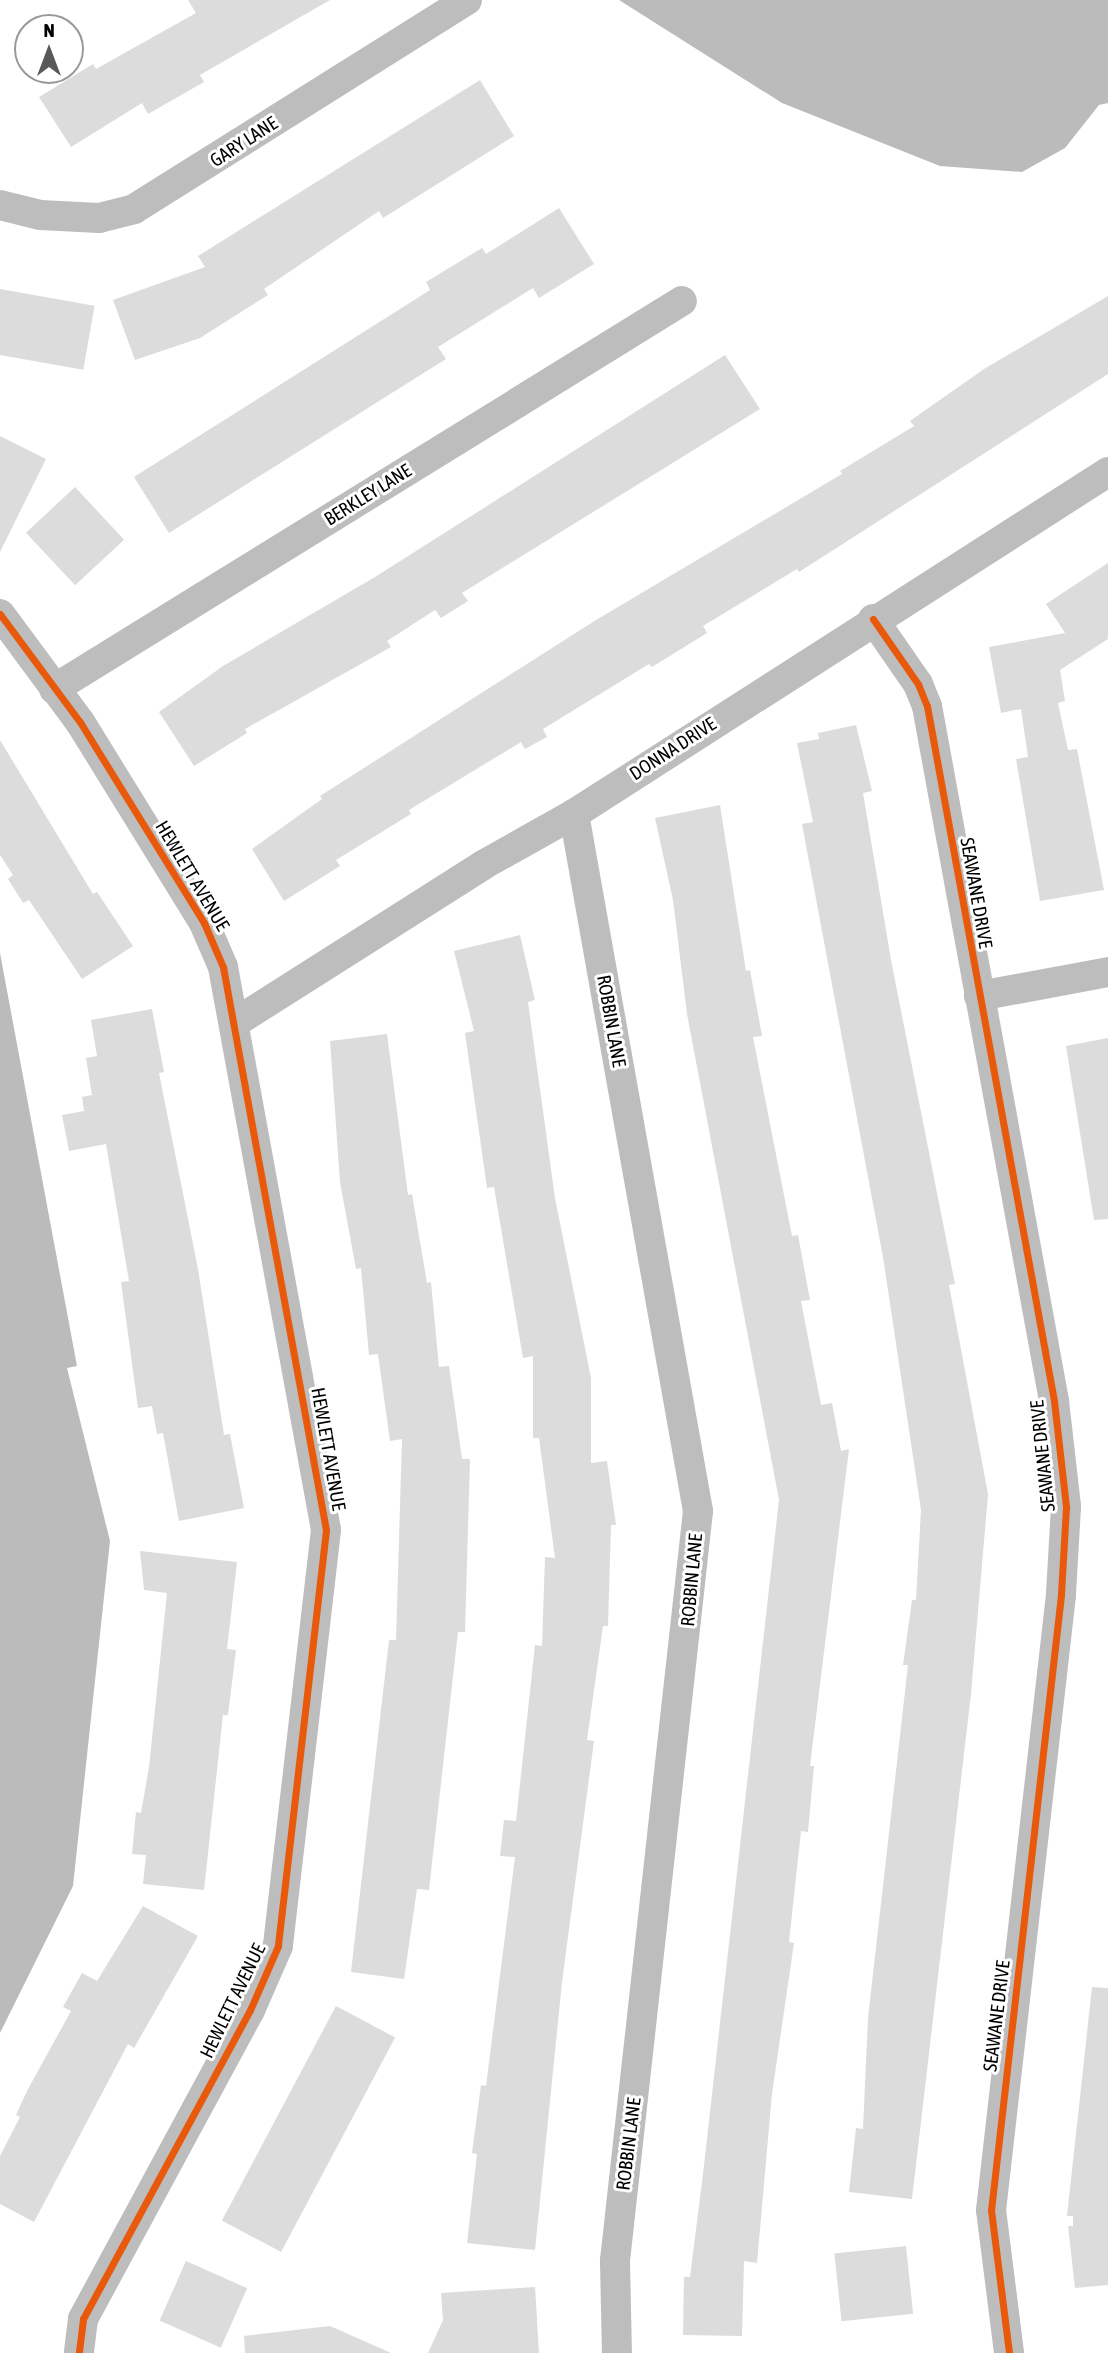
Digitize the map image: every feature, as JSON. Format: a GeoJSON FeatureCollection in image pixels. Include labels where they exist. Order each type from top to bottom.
{"type":"FeatureCollection","features":[{"type":"Feature","properties":{"kind":"street","name":"GARY LANE"},"geometry":{"type":"LineString","coordinates":[[0,205],[40,215],[99,218],[134,209],[467,0]]}},
{"type":"Feature","properties":{"kind":"street","name":"BERKLEY LANE"},"geometry":{"type":"LineString","coordinates":[[54,689],[682,301]]}},
{"type":"Feature","properties":{"kind":"street","name":"DONNA DRIVE"},"geometry":{"type":"LineString","coordinates":[[236,1022],[483,865],[574,814],[873,619],[1108,472]]}},
{"type":"Feature","properties":{"kind":"street","name":"HEWLETT AVENUE"},"geometry":{"type":"LineString","coordinates":[[0,614],[54,689],[204,923],[223,967],[236,1022],[326,1530],[286,1899],[278,1945],[250,2010],[83,2319],[79,2353]]}},
{"type":"Feature","properties":{"kind":"street","name":"SEAWANE DRIVE"},"geometry":{"type":"LineString","coordinates":[[873,619],[918,684],[927,706],[1054,1402],[1066,1507],[1060,1608],[990,2210],[1009,2353]]}},
{"type":"Feature","properties":{"kind":"street","name":"ROBBIN LANE"},"geometry":{"type":"LineString","coordinates":[[574,814],[698,1511],[615,2260],[617,2353]]}},
{"type":"Feature","properties":{"kind":"street"},"geometry":{"type":"LineString","coordinates":[[979,996],[1108,972]]}},
{"type":"Feature","properties":{"kind":"shaded area"},"geometry":{"type":"Polygon","coordinates":[[[619,0],[1108,0],[1108,103],[1099,105],[1065,148],[1022,172],[940,166],[782,103],[619,0]]]}},
{"type":"Feature","properties":{"kind":"shaded area"},"geometry":{"type":"Polygon","coordinates":[[[0,953],[77,1366],[67,1368],[110,1541],[73,1886],[0,2033],[0,953]]]}},
{"type":"Feature","properties":{"kind":"building"},"geometry":{"type":"Polygon","coordinates":[[[188,0],[330,0],[200,75],[204,82],[148,114],[142,103],[71,147],[39,97],[60,84],[84,84],[84,70],[93,64],[96,69],[196,13],[188,0]]]}},
{"type":"Feature","properties":{"kind":"building"},"geometry":{"type":"Polygon","coordinates":[[[480,80],[514,136],[383,218],[379,211],[264,289],[268,295],[200,338],[135,360],[113,300],[205,267],[198,256],[480,80]]]}},
{"type":"Feature","properties":{"kind":"building"},"geometry":{"type":"Polygon","coordinates":[[[559,208],[594,264],[539,298],[533,288],[438,347],[446,359],[169,533],[134,477],[430,290],[426,282],[482,248],[486,254],[559,208]]]}},
{"type":"Feature","properties":{"kind":"building"},"geometry":{"type":"Polygon","coordinates":[[[0,289],[95,306],[83,370],[0,355],[0,289]]]}},
{"type":"Feature","properties":{"kind":"building"},"geometry":{"type":"Polygon","coordinates":[[[1108,296],[1108,374],[799,572],[797,569],[703,626],[707,633],[652,667],[649,664],[543,729],[547,737],[525,749],[521,742],[409,810],[411,814],[336,860],[340,866],[284,901],[252,849],[322,799],[320,796],[596,620],[842,474],[840,471],[914,426],[910,421],[984,369],[1108,296]]]}},
{"type":"Feature","properties":{"kind":"building"},"geometry":{"type":"Polygon","coordinates":[[[725,355],[760,409],[462,593],[468,601],[441,618],[435,610],[387,641],[391,647],[245,729],[247,733],[194,766],[159,712],[223,666],[375,577],[725,355]]]}},
{"type":"Feature","properties":{"kind":"building"},"geometry":{"type":"Polygon","coordinates":[[[0,436],[46,459],[0,552],[0,436]]]}},
{"type":"Feature","properties":{"kind":"building"},"geometry":{"type":"Polygon","coordinates":[[[75,487],[124,540],[75,585],[26,533],[75,487]]]}},
{"type":"Feature","properties":{"kind":"building"},"geometry":{"type":"Polygon","coordinates":[[[1108,563],[1108,639],[1060,670],[1065,701],[1058,703],[1068,750],[1077,749],[1104,890],[1040,901],[1016,759],[1028,757],[1021,709],[1001,713],[989,647],[1065,633],[1046,604],[1108,563]]]}},
{"type":"Feature","properties":{"kind":"building"},"geometry":{"type":"Polygon","coordinates":[[[856,725],[872,791],[863,793],[891,960],[955,1284],[949,1285],[988,1494],[971,1694],[912,2199],[849,2192],[856,2128],[863,2129],[868,2018],[908,1665],[903,1665],[912,1600],[916,1600],[921,1510],[883,1257],[802,824],[813,822],[797,743],[819,739],[818,733],[856,725]]]}},
{"type":"Feature","properties":{"kind":"building"},"geometry":{"type":"Polygon","coordinates":[[[0,740],[93,894],[97,892],[133,946],[82,979],[29,900],[23,903],[8,879],[13,875],[0,855],[0,740]]]}},
{"type":"Feature","properties":{"kind":"building"},"geometry":{"type":"Polygon","coordinates":[[[720,805],[746,971],[750,970],[762,1036],[753,1037],[792,1236],[798,1235],[810,1300],[801,1301],[821,1405],[832,1403],[841,1451],[849,1449],[810,1766],[814,1766],[808,1832],[801,1831],[789,1942],[794,1943],[772,2094],[757,2263],[744,2261],[742,2336],[683,2335],[684,2277],[690,2277],[703,2174],[779,1500],[687,1014],[673,900],[655,818],[720,805]]]}},
{"type":"Feature","properties":{"kind":"building"},"geometry":{"type":"Polygon","coordinates":[[[520,935],[535,1000],[528,1002],[555,1198],[591,1378],[591,1463],[607,1461],[616,1525],[611,1525],[608,1626],[603,1626],[587,1740],[594,1741],[562,1982],[535,2250],[467,2243],[477,2154],[472,2153],[481,2085],[486,2086],[515,1857],[500,1856],[504,1820],[516,1821],[535,1645],[542,1646],[545,1557],[555,1558],[539,1438],[533,1438],[533,1356],[523,1358],[494,1187],[487,1188],[465,1033],[474,1031],[454,951],[520,935]]]}},
{"type":"Feature","properties":{"kind":"building"},"geometry":{"type":"Polygon","coordinates":[[[152,1009],[164,1072],[159,1073],[198,1269],[224,1435],[230,1434],[244,1508],[179,1521],[163,1433],[157,1434],[152,1406],[138,1408],[121,1282],[129,1281],[106,1144],[69,1151],[62,1115],[84,1111],[82,1097],[92,1095],[86,1058],[97,1056],[91,1020],[152,1009]]]}},
{"type":"Feature","properties":{"kind":"building"},"geometry":{"type":"Polygon","coordinates":[[[387,1034],[408,1195],[412,1194],[427,1283],[431,1282],[439,1367],[449,1366],[462,1459],[470,1459],[465,1632],[458,1632],[429,1890],[417,1889],[404,1979],[351,1972],[389,1640],[396,1640],[402,1439],[390,1441],[378,1354],[369,1355],[361,1268],[356,1269],[340,1182],[330,1041],[387,1034]]]}},
{"type":"Feature","properties":{"kind":"building"},"geometry":{"type":"Polygon","coordinates":[[[1108,1038],[1108,1219],[1094,1220],[1066,1046],[1108,1038]]]}},
{"type":"Feature","properties":{"kind":"building"},"geometry":{"type":"Polygon","coordinates":[[[140,1551],[237,1562],[227,1649],[236,1650],[228,1715],[223,1715],[204,1890],[143,1884],[146,1855],[132,1854],[136,1812],[141,1813],[149,1767],[167,1593],[144,1590],[140,1551]]]}},
{"type":"Feature","properties":{"kind":"building"},"geometry":{"type":"Polygon","coordinates":[[[143,1906],[198,1936],[134,2048],[128,2044],[34,2222],[0,2204],[0,2156],[20,2117],[16,2115],[27,2091],[71,2011],[63,2007],[82,1973],[97,1981],[143,1906]]]}},
{"type":"Feature","properties":{"kind":"building"},"geometry":{"type":"Polygon","coordinates":[[[1092,1987],[1108,1988],[1108,2285],[1075,2288],[1068,2226],[1073,2226],[1073,2216],[1067,2216],[1092,1987]]]}},
{"type":"Feature","properties":{"kind":"building"},"geometry":{"type":"Polygon","coordinates":[[[336,2006],[395,2037],[281,2252],[222,2221],[336,2006]]]}},
{"type":"Feature","properties":{"kind":"building"},"geometry":{"type":"Polygon","coordinates":[[[906,2246],[913,2314],[842,2321],[834,2254],[906,2246]]]}},
{"type":"Feature","properties":{"kind":"building"},"geometry":{"type":"Polygon","coordinates":[[[186,2261],[247,2288],[221,2348],[160,2320],[186,2261]]]}},
{"type":"Feature","properties":{"kind":"building"},"geometry":{"type":"Polygon","coordinates":[[[535,2287],[539,2353],[428,2353],[443,2320],[441,2293],[535,2287]]]}},
{"type":"Feature","properties":{"kind":"building"},"geometry":{"type":"Polygon","coordinates":[[[330,2326],[391,2353],[245,2353],[244,2336],[330,2326]]]}},
{"type":"Feature","properties":{"kind":"cycle path"},"geometry":{"type":"LineString","coordinates":[[0,614],[80,722],[204,923],[223,967],[326,1530],[278,1946],[250,2010],[83,2319],[79,2353]]}},
{"type":"Feature","properties":{"kind":"cycle path"},"geometry":{"type":"LineString","coordinates":[[873,619],[918,684],[927,706],[1054,1401],[1066,1507],[1061,1595],[991,2210],[1009,2353]]}}]}
